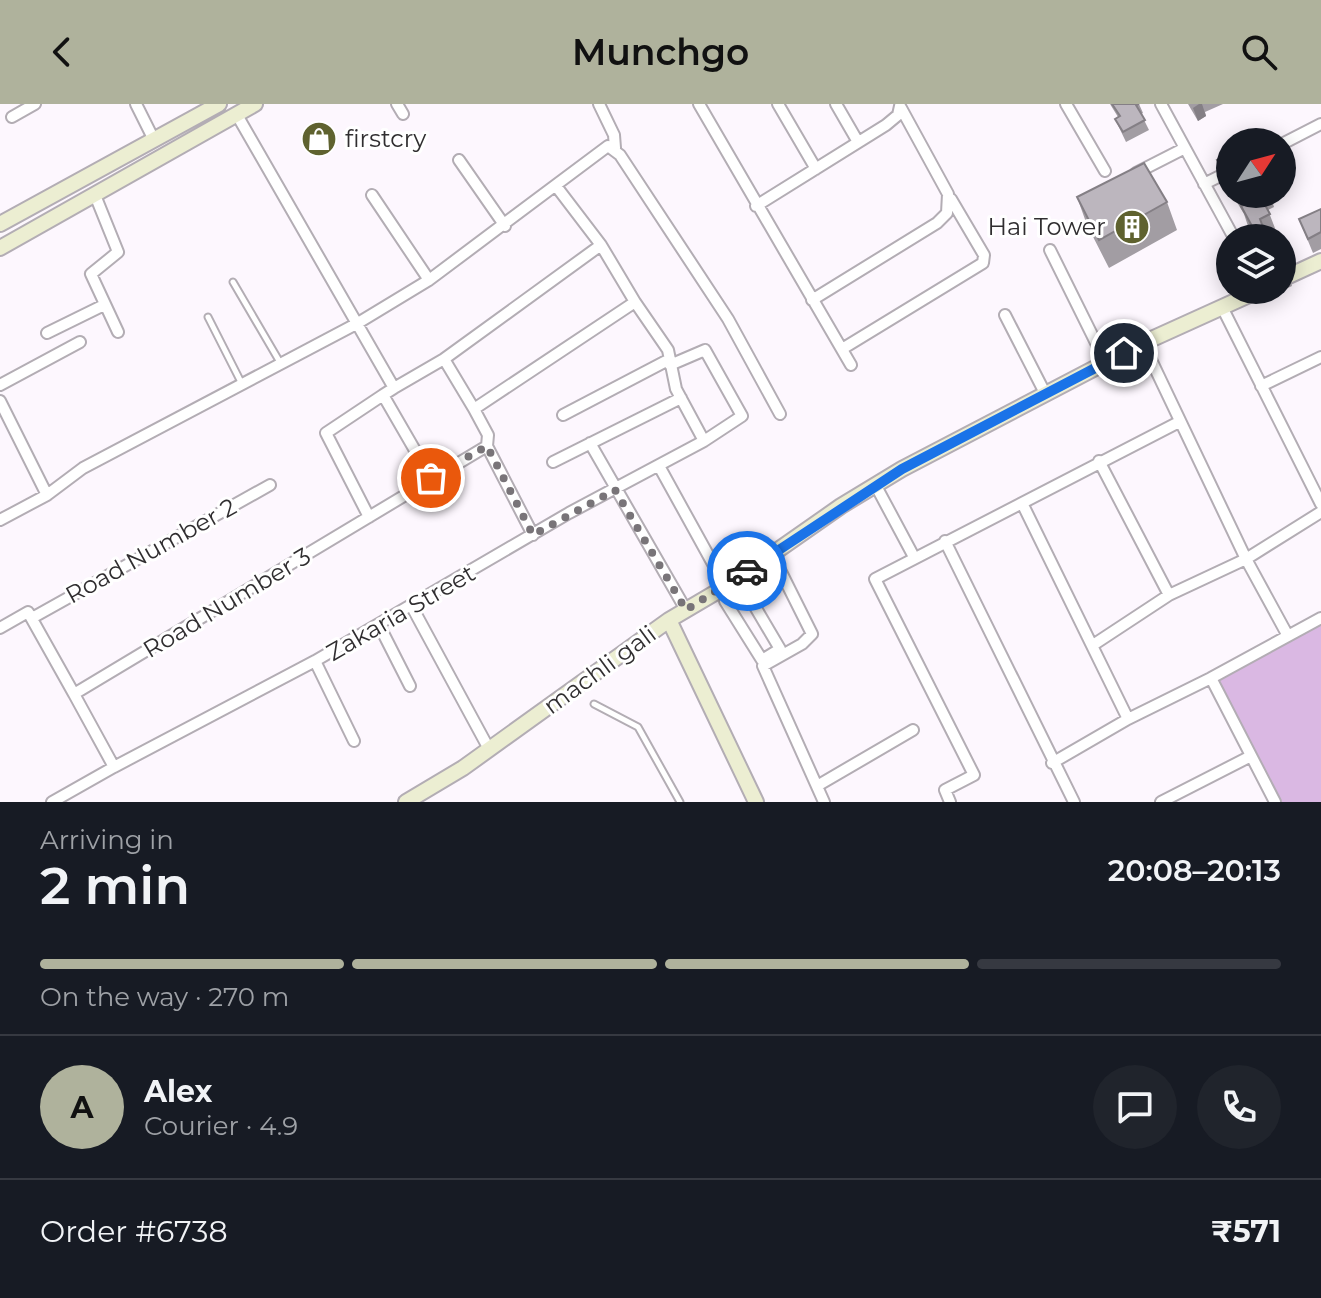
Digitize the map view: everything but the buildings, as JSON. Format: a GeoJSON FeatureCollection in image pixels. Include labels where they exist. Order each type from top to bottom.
{"type":"FeatureCollection","features":[{"type":"Feature","properties":{"kind":"street"},"geometry":{"type":"LineString","coordinates":[[12,117],[35,104]]}},
{"type":"Feature","properties":{"kind":"street"},"geometry":{"type":"LineString","coordinates":[[136,104],[154,140]]}},
{"type":"Feature","properties":{"kind":"street"},"geometry":{"type":"LineString","coordinates":[[0,224],[219,104]]}},
{"type":"Feature","properties":{"kind":"street"},"geometry":{"type":"LineString","coordinates":[[0,248],[255,104]]}},
{"type":"Feature","properties":{"kind":"street"},"geometry":{"type":"LineString","coordinates":[[599,104],[614,135],[615,148],[728,319],[780,414]]}},
{"type":"Feature","properties":{"kind":"street"},"geometry":{"type":"LineString","coordinates":[[778,104],[816,169]]}},
{"type":"Feature","properties":{"kind":"street"},"geometry":{"type":"LineString","coordinates":[[836,104],[858,142]]}},
{"type":"Feature","properties":{"kind":"street"},"geometry":{"type":"LineString","coordinates":[[1066,104],[1105,171]]}},
{"type":"Feature","properties":{"kind":"street"},"geometry":{"type":"LineString","coordinates":[[1161,104],[1226,224]]}},
{"type":"Feature","properties":{"kind":"street"},"geometry":{"type":"LineString","coordinates":[[703,105],[756,206],[851,365]]}},
{"type":"Feature","properties":{"kind":"street"},"geometry":{"type":"LineString","coordinates":[[756,206],[893,119],[900,106]]}},
{"type":"Feature","properties":{"kind":"street"},"geometry":{"type":"LineString","coordinates":[[842,349],[983,263],[984,255],[900,106]]}},
{"type":"Feature","properties":{"kind":"street"},"geometry":{"type":"LineString","coordinates":[[237,115],[394,388]]}},
{"type":"Feature","properties":{"kind":"street"},"geometry":{"type":"LineString","coordinates":[[1296,137],[1321,124]]}},
{"type":"Feature","properties":{"kind":"street"},"geometry":{"type":"LineString","coordinates":[[0,520],[47,495],[83,468],[358,323],[429,280],[505,226],[604,148],[615,148]]}},
{"type":"Feature","properties":{"kind":"street"},"geometry":{"type":"LineString","coordinates":[[1129,177],[1185,148]]}},
{"type":"Feature","properties":{"kind":"street"},"geometry":{"type":"LineString","coordinates":[[459,160],[505,226]]}},
{"type":"Feature","properties":{"kind":"street"},"geometry":{"type":"LineString","coordinates":[[1204,184],[1216,178]]}},
{"type":"Feature","properties":{"kind":"street"},"geometry":{"type":"LineString","coordinates":[[556,186],[601,245],[665,346],[681,398],[704,441]]}},
{"type":"Feature","properties":{"kind":"street"},"geometry":{"type":"LineString","coordinates":[[812,300],[937,223],[949,207],[948,194]]}},
{"type":"Feature","properties":{"kind":"street"},"geometry":{"type":"LineString","coordinates":[[95,195],[118,252],[91,274],[118,332]]}},
{"type":"Feature","properties":{"kind":"street"},"geometry":{"type":"LineString","coordinates":[[372,195],[429,280]]}},
{"type":"Feature","properties":{"kind":"street"},"geometry":{"type":"LineString","coordinates":[[369,517],[326,433],[444,359],[601,245]]}},
{"type":"Feature","properties":{"kind":"street"},"geometry":{"type":"LineString","coordinates":[[1050,250],[1106,363]]}},
{"type":"Feature","properties":{"kind":"street"},"geometry":{"type":"LineString","coordinates":[[1296,273],[1321,261]]}},
{"type":"Feature","properties":{"kind":"street"},"geometry":{"type":"LineString","coordinates":[[474,409],[635,302]]}},
{"type":"Feature","properties":{"kind":"street","name":"machli gali"},"geometry":{"type":"LineString","coordinates":[[406,802],[489,749],[669,620],[728,592],[772,554],[876,486],[1143,343],[1229,304]]}},
{"type":"Feature","properties":{"kind":"street"},"geometry":{"type":"LineString","coordinates":[[47,333],[104,305]]}},
{"type":"Feature","properties":{"kind":"street"},"geometry":{"type":"LineString","coordinates":[[1222,307],[1321,504]]}},
{"type":"Feature","properties":{"kind":"street"},"geometry":{"type":"LineString","coordinates":[[1005,315],[1046,395]]}},
{"type":"Feature","properties":{"kind":"street"},"geometry":{"type":"LineString","coordinates":[[0,385],[80,342]]}},
{"type":"Feature","properties":{"kind":"street"},"geometry":{"type":"LineString","coordinates":[[1143,343],[1246,559],[1288,636]]}},
{"type":"Feature","properties":{"kind":"street","name":"Zakaria Street"},"geometry":{"type":"LineString","coordinates":[[52,802],[315,661],[740,418],[741,409],[705,350],[670,362]]}},
{"type":"Feature","properties":{"kind":"street"},"geometry":{"type":"LineString","coordinates":[[1261,386],[1321,357]]}},
{"type":"Feature","properties":{"kind":"street"},"geometry":{"type":"LineString","coordinates":[[444,359],[488,435],[487,446],[533,535]]}},
{"type":"Feature","properties":{"kind":"street"},"geometry":{"type":"LineString","coordinates":[[563,415],[670,362]]}},
{"type":"Feature","properties":{"kind":"street"},"geometry":{"type":"LineString","coordinates":[[383,395],[431,478]]}},
{"type":"Feature","properties":{"kind":"street"},"geometry":{"type":"LineString","coordinates":[[553,462],[681,398]]}},
{"type":"Feature","properties":{"kind":"street"},"geometry":{"type":"LineString","coordinates":[[0,401],[47,495]]}},
{"type":"Feature","properties":{"kind":"street"},"geometry":{"type":"LineString","coordinates":[[950,802],[945,790],[974,775],[875,579],[1179,422]]}},
{"type":"Feature","properties":{"kind":"street"},"geometry":{"type":"LineString","coordinates":[[590,443],[686,610]]}},
{"type":"Feature","properties":{"kind":"street","name":"Road Number 3"},"geometry":{"type":"LineString","coordinates":[[74,694],[487,446]]}},
{"type":"Feature","properties":{"kind":"street"},"geometry":{"type":"LineString","coordinates":[[1099,461],[1169,595]]}},
{"type":"Feature","properties":{"kind":"street"},"geometry":{"type":"LineString","coordinates":[[659,466],[728,592],[725,601],[759,660],[766,660],[802,644],[812,634],[772,554]]}},
{"type":"Feature","properties":{"kind":"street","name":"Road Number 2"},"geometry":{"type":"LineString","coordinates":[[32,618],[270,485]]}},
{"type":"Feature","properties":{"kind":"street"},"geometry":{"type":"LineString","coordinates":[[876,486],[914,557]]}},
{"type":"Feature","properties":{"kind":"street"},"geometry":{"type":"LineString","coordinates":[[1022,503],[1128,719]]}},
{"type":"Feature","properties":{"kind":"street"},"geometry":{"type":"LineString","coordinates":[[1093,645],[1169,595],[1246,559],[1321,512]]}},
{"type":"Feature","properties":{"kind":"street"},"geometry":{"type":"LineString","coordinates":[[945,541],[1052,763],[1074,802]]}},
{"type":"Feature","properties":{"kind":"street"},"geometry":{"type":"LineString","coordinates":[[728,592],[746,589],[780,649],[763,666],[824,802]]}},
{"type":"Feature","properties":{"kind":"street"},"geometry":{"type":"LineString","coordinates":[[411,605],[489,749]]}},
{"type":"Feature","properties":{"kind":"street"},"geometry":{"type":"LineString","coordinates":[[0,628],[28,612],[114,767]]}},
{"type":"Feature","properties":{"kind":"street"},"geometry":{"type":"LineString","coordinates":[[1052,763],[1128,719],[1321,618]]}},
{"type":"Feature","properties":{"kind":"street"},"geometry":{"type":"LineString","coordinates":[[669,620],[756,802]]}},
{"type":"Feature","properties":{"kind":"street"},"geometry":{"type":"LineString","coordinates":[[379,625],[410,686]]}},
{"type":"Feature","properties":{"kind":"street"},"geometry":{"type":"LineString","coordinates":[[315,661],[354,741]]}},
{"type":"Feature","properties":{"kind":"street"},"geometry":{"type":"LineString","coordinates":[[1211,678],[1275,802]]}},
{"type":"Feature","properties":{"kind":"street"},"geometry":{"type":"LineString","coordinates":[[817,786],[913,730]]}},
{"type":"Feature","properties":{"kind":"street"},"geometry":{"type":"LineString","coordinates":[[1161,802],[1251,756]]}},
{"type":"Feature","properties":{"kind":"lane"},"geometry":{"type":"LineString","coordinates":[[233,282],[281,364]]}},
{"type":"Feature","properties":{"kind":"lane"},"geometry":{"type":"LineString","coordinates":[[208,317],[242,384]]}},
{"type":"Feature","properties":{"kind":"lane"},"geometry":{"type":"LineString","coordinates":[[594,704],[638,727],[680,802]]}},
{"type":"Feature","properties":{"kind":"shaded area"},"geometry":{"type":"Polygon","coordinates":[[[1321,624],[1321,802],[1282,802],[1216,680],[1321,624]]]}},
{"type":"Feature","properties":{"kind":"way so far"},"geometry":{"type":"LineString","coordinates":[[431,478],[487,446],[533,535],[615,490],[686,610],[747,571]]}},
{"type":"Feature","properties":{"kind":"place","name":"firstcry"},"geometry":{"type":"Point","coordinates":[319,139]}},
{"type":"Feature","properties":{"kind":"place","name":"Hai Tower"},"geometry":{"type":"Point","coordinates":[1132,227]}},
{"type":"Feature","properties":{"kind":"route"},"geometry":{"type":"LineString","coordinates":[[747,571],[841,506],[902,469],[1124,353]]}}]}
